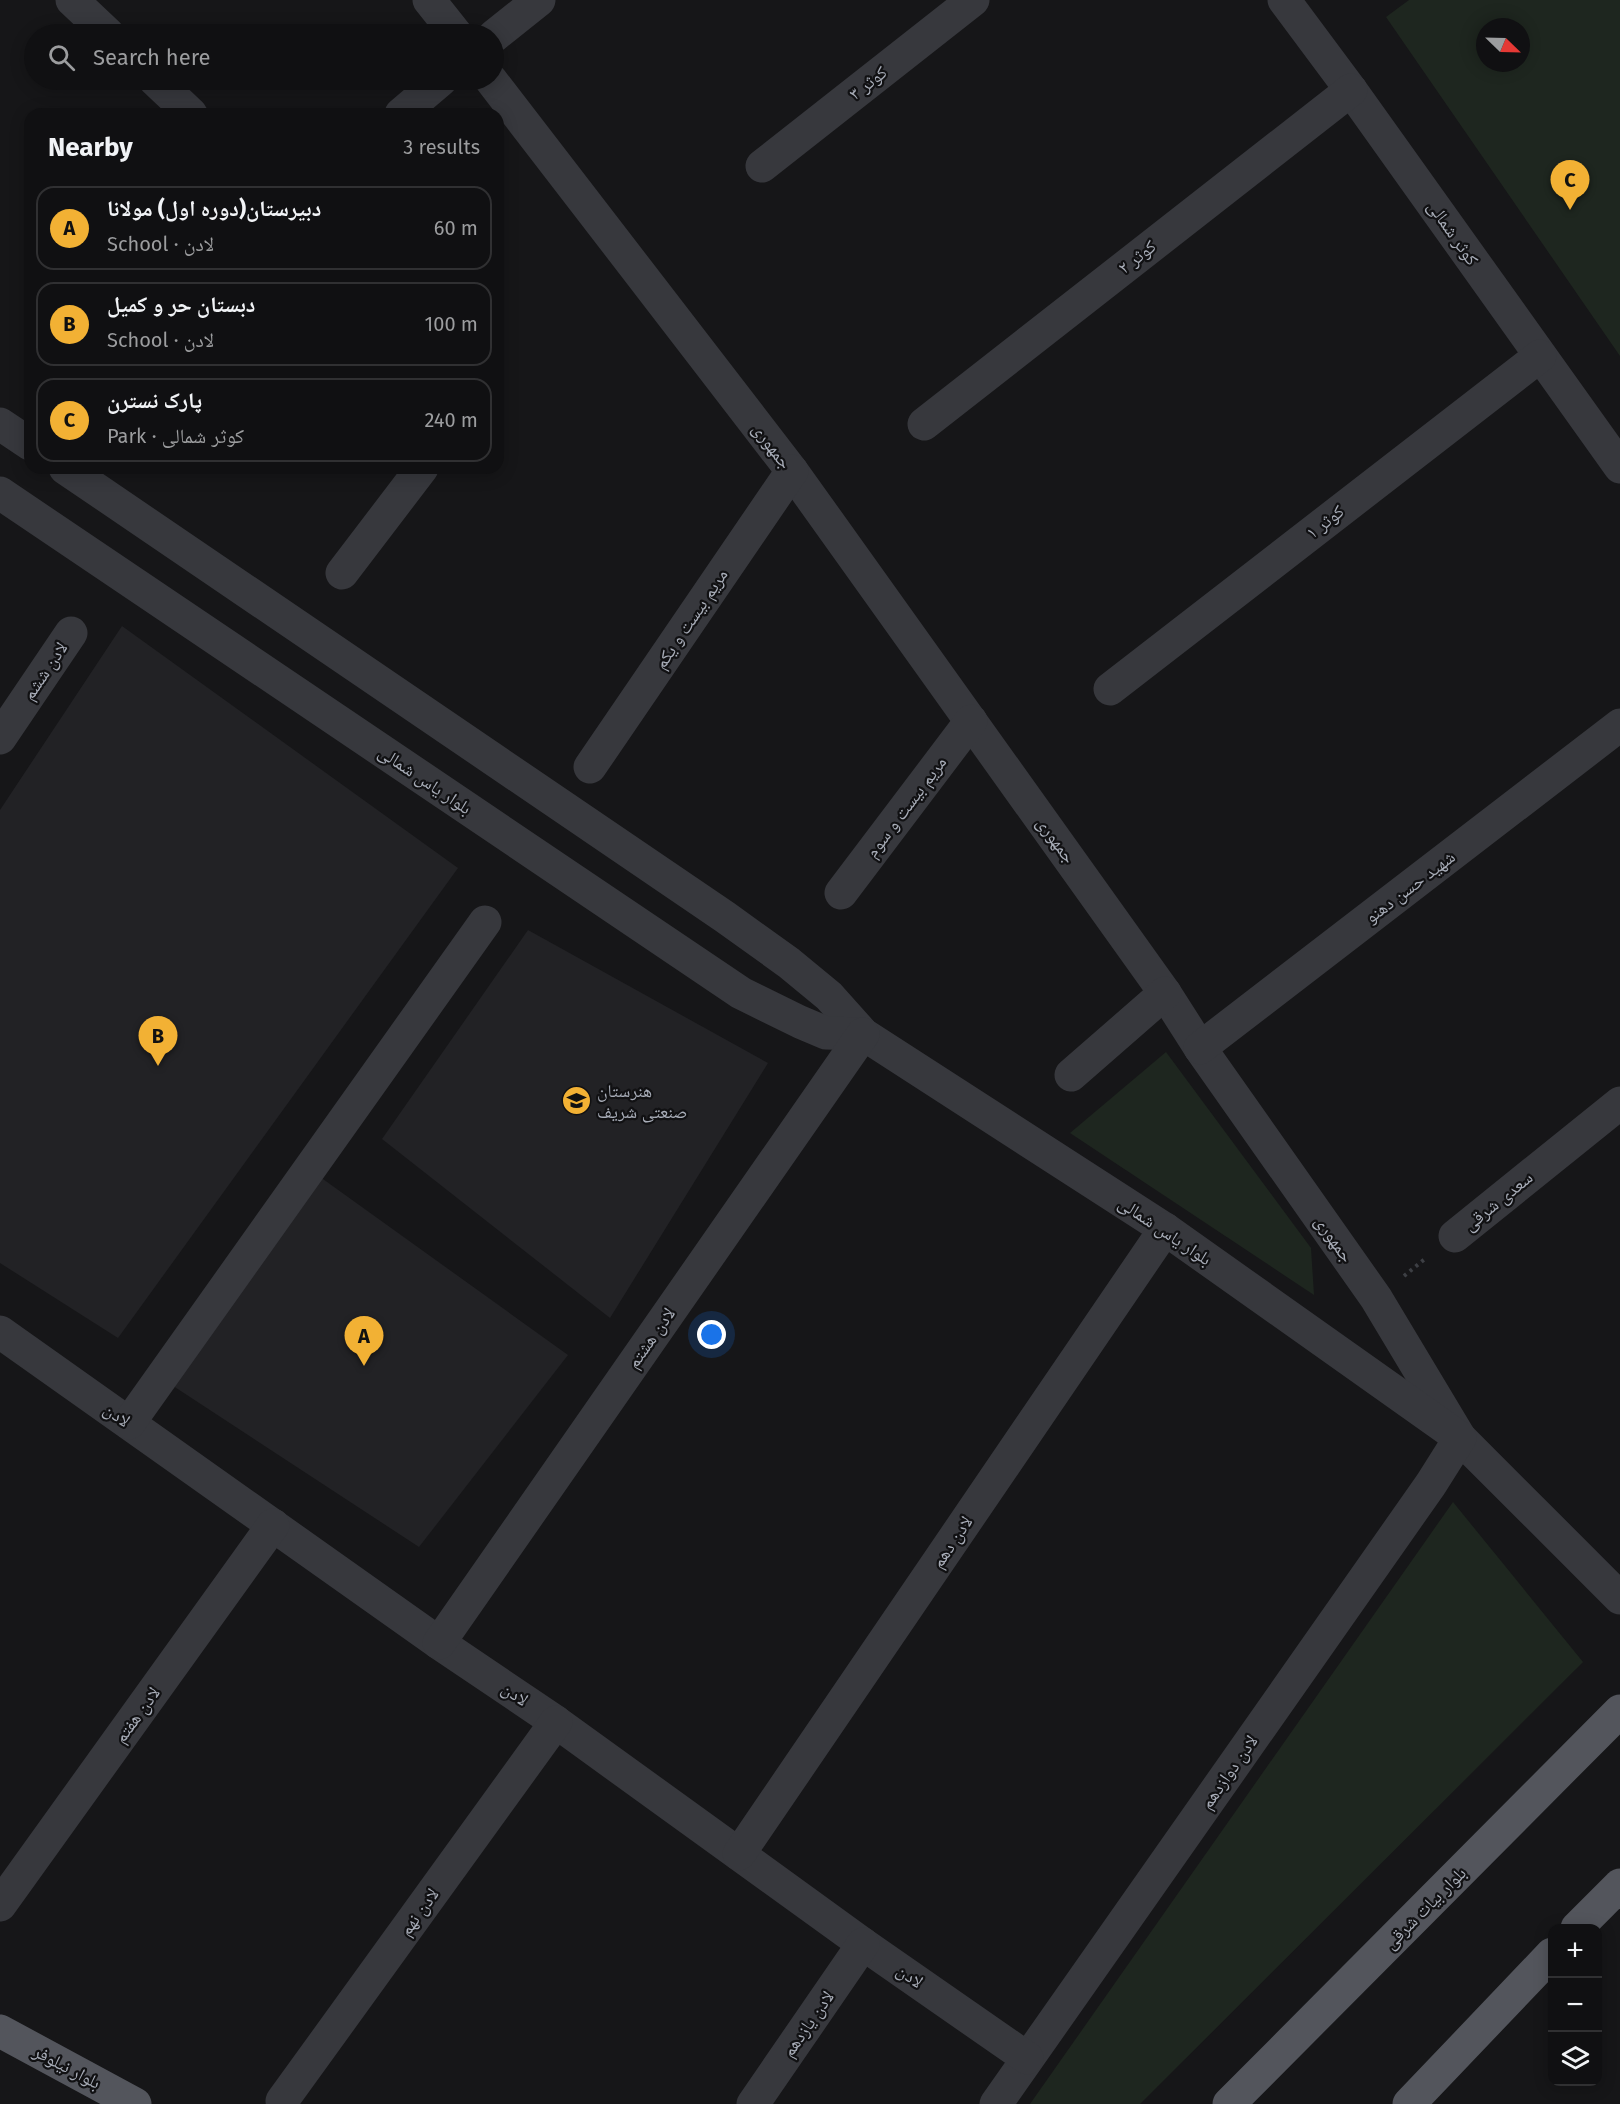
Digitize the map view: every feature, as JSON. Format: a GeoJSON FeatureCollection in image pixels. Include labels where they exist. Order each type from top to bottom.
{"type":"FeatureCollection","features":[{"type":"Feature","properties":{"kind":"main road","name":"بلوار بیات شرقی"},"geometry":{"type":"LineString","coordinates":[[1229,2104],[1620,1711]]}},
{"type":"Feature","properties":{"kind":"main road"},"geometry":{"type":"LineString","coordinates":[[1582,1924],[1620,1885]]}},
{"type":"Feature","properties":{"kind":"main road"},"geometry":{"type":"LineString","coordinates":[[1409,2104],[1548,1958]]}},
{"type":"Feature","properties":{"kind":"main road","name":"بلوار نیلوفر"},"geometry":{"type":"LineString","coordinates":[[0,2031],[135,2104]]}},
{"type":"Feature","properties":{"kind":"street"},"geometry":{"type":"LineString","coordinates":[[72,0],[97,24]]}},
{"type":"Feature","properties":{"kind":"street"},"geometry":{"type":"LineString","coordinates":[[429,0],[448,24]]}},
{"type":"Feature","properties":{"kind":"street"},"geometry":{"type":"LineString","coordinates":[[504,28],[539,0]]}},
{"type":"Feature","properties":{"kind":"street","name":"کوثر ۳"},"geometry":{"type":"LineString","coordinates":[[762,165],[973,0]]}},
{"type":"Feature","properties":{"kind":"street","name":"کوثر شمالی"},"geometry":{"type":"LineString","coordinates":[[1284,0],[1351,90],[1620,467]]}},
{"type":"Feature","properties":{"kind":"street"},"geometry":{"type":"LineString","coordinates":[[166,90],[185,108]]}},
{"type":"Feature","properties":{"kind":"street"},"geometry":{"type":"LineString","coordinates":[[408,108],[429,90]]}},
{"type":"Feature","properties":{"kind":"street","name":"جمهوری"},"geometry":{"type":"LineString","coordinates":[[499,90],[792,471],[1165,993],[1200,1048],[1376,1298],[1460,1438],[1620,1598]]}},
{"type":"Feature","properties":{"kind":"street","name":"کوثر ۲"},"geometry":{"type":"LineString","coordinates":[[924,424],[1351,90]]}},
{"type":"Feature","properties":{"kind":"street","name":"کوثر ۱"},"geometry":{"type":"LineString","coordinates":[[1110,689],[1540,356]]}},
{"type":"Feature","properties":{"kind":"street"},"geometry":{"type":"LineString","coordinates":[[0,424],[24,440]]}},
{"type":"Feature","properties":{"kind":"street","name":"مریم بیست و یکم"},"geometry":{"type":"LineString","coordinates":[[590,767],[792,471]]}},
{"type":"Feature","properties":{"kind":"street","name":"بلوار یاس شمالی"},"geometry":{"type":"LineString","coordinates":[[74,474],[725,917],[789,963],[829,996],[863,1034],[1165,1229],[1460,1438]]}},
{"type":"Feature","properties":{"kind":"street"},"geometry":{"type":"LineString","coordinates":[[342,573],[417,474]]}},
{"type":"Feature","properties":{"kind":"street","name":"بلوار یاس شمالی"},"geometry":{"type":"LineString","coordinates":[[0,493],[741,993],[826,1033],[863,1034]]}},
{"type":"Feature","properties":{"kind":"street","name":"لادن ششم"},"geometry":{"type":"LineString","coordinates":[[0,738],[71,633]]}},
{"type":"Feature","properties":{"kind":"street","name":"مریم بیست و سوم"},"geometry":{"type":"LineString","coordinates":[[841,893],[971,721]]}},
{"type":"Feature","properties":{"kind":"street","name":"شهید حسن دهنو"},"geometry":{"type":"LineString","coordinates":[[1200,1048],[1620,725]]}},
{"type":"Feature","properties":{"kind":"street"},"geometry":{"type":"LineString","coordinates":[[129,1423],[484,922]]}},
{"type":"Feature","properties":{"kind":"street"},"geometry":{"type":"LineString","coordinates":[[1071,1075],[1165,993]]}},
{"type":"Feature","properties":{"kind":"street","name":"لادن هشتم"},"geometry":{"type":"LineString","coordinates":[[439,1642],[863,1034]]}},
{"type":"Feature","properties":{"kind":"street","name":"سعدی شرقی"},"geometry":{"type":"LineString","coordinates":[[1455,1236],[1620,1103]]}},
{"type":"Feature","properties":{"kind":"street","name":"لادن دهم"},"geometry":{"type":"LineString","coordinates":[[739,1854],[1165,1229]]}},
{"type":"Feature","properties":{"kind":"street","name":"لادن"},"geometry":{"type":"LineString","coordinates":[[0,1332],[556,1722],[863,1944],[1027,2058]]}},
{"type":"Feature","properties":{"kind":"street","name":"لادن دوازدهم"},"geometry":{"type":"LineString","coordinates":[[996,2104],[1431,1484],[1460,1438]]}},
{"type":"Feature","properties":{"kind":"street","name":"لادن هفتم"},"geometry":{"type":"LineString","coordinates":[[0,1905],[273,1525]]}},
{"type":"Feature","properties":{"kind":"street","name":"لادن نهم"},"geometry":{"type":"LineString","coordinates":[[282,2101],[556,1722]]}},
{"type":"Feature","properties":{"kind":"street","name":"لادن یازدهم"},"geometry":{"type":"LineString","coordinates":[[753,2104],[863,1944]]}},
{"type":"Feature","properties":{"kind":"path","name":"سعدی شرقی"},"geometry":{"type":"LineString","coordinates":[[1376,1298],[1455,1236]]}},
{"type":"Feature","properties":{"kind":"shaded area"},"geometry":{"type":"Polygon","coordinates":[[[1409,0],[1620,0],[1620,356],[1386,17],[1409,0]]]}},
{"type":"Feature","properties":{"kind":"shaded area"},"geometry":{"type":"Polygon","coordinates":[[[122,626],[458,868],[118,1338],[0,1263],[0,810],[122,626]]]}},
{"type":"Feature","properties":{"kind":"shaded area","name":"هنرستان صنعتی شریف"},"geometry":{"type":"Polygon","coordinates":[[[528,930],[768,1063],[610,1318],[382,1139],[528,930]]]}},
{"type":"Feature","properties":{"kind":"shaded area"},"geometry":{"type":"Polygon","coordinates":[[[1166,1052],[1311,1248],[1314,1295],[1070,1133],[1166,1052]]]}},
{"type":"Feature","properties":{"kind":"shaded area"},"geometry":{"type":"Polygon","coordinates":[[[309,1169],[568,1355],[419,1547],[161,1378],[309,1169]]]}},
{"type":"Feature","properties":{"kind":"shaded area"},"geometry":{"type":"Polygon","coordinates":[[[1453,1502],[1583,1662],[1140,2104],[1030,2104],[1453,1502]]]}},
{"type":"Feature","properties":{"kind":"place","name":"پارک نسترن"},"geometry":{"type":"Point","coordinates":[1570,210]}},
{"type":"Feature","properties":{"kind":"place","name":"دبستان حر و کمیل"},"geometry":{"type":"Point","coordinates":[158,1066]}},
{"type":"Feature","properties":{"kind":"place","name":"هنرستان صنعتی شریف"},"geometry":{"type":"Point","coordinates":[576,1101]}},
{"type":"Feature","properties":{"kind":"place","name":"دبیرستان(دوره اول) مولانا"},"geometry":{"type":"Point","coordinates":[364,1366]}}]}
